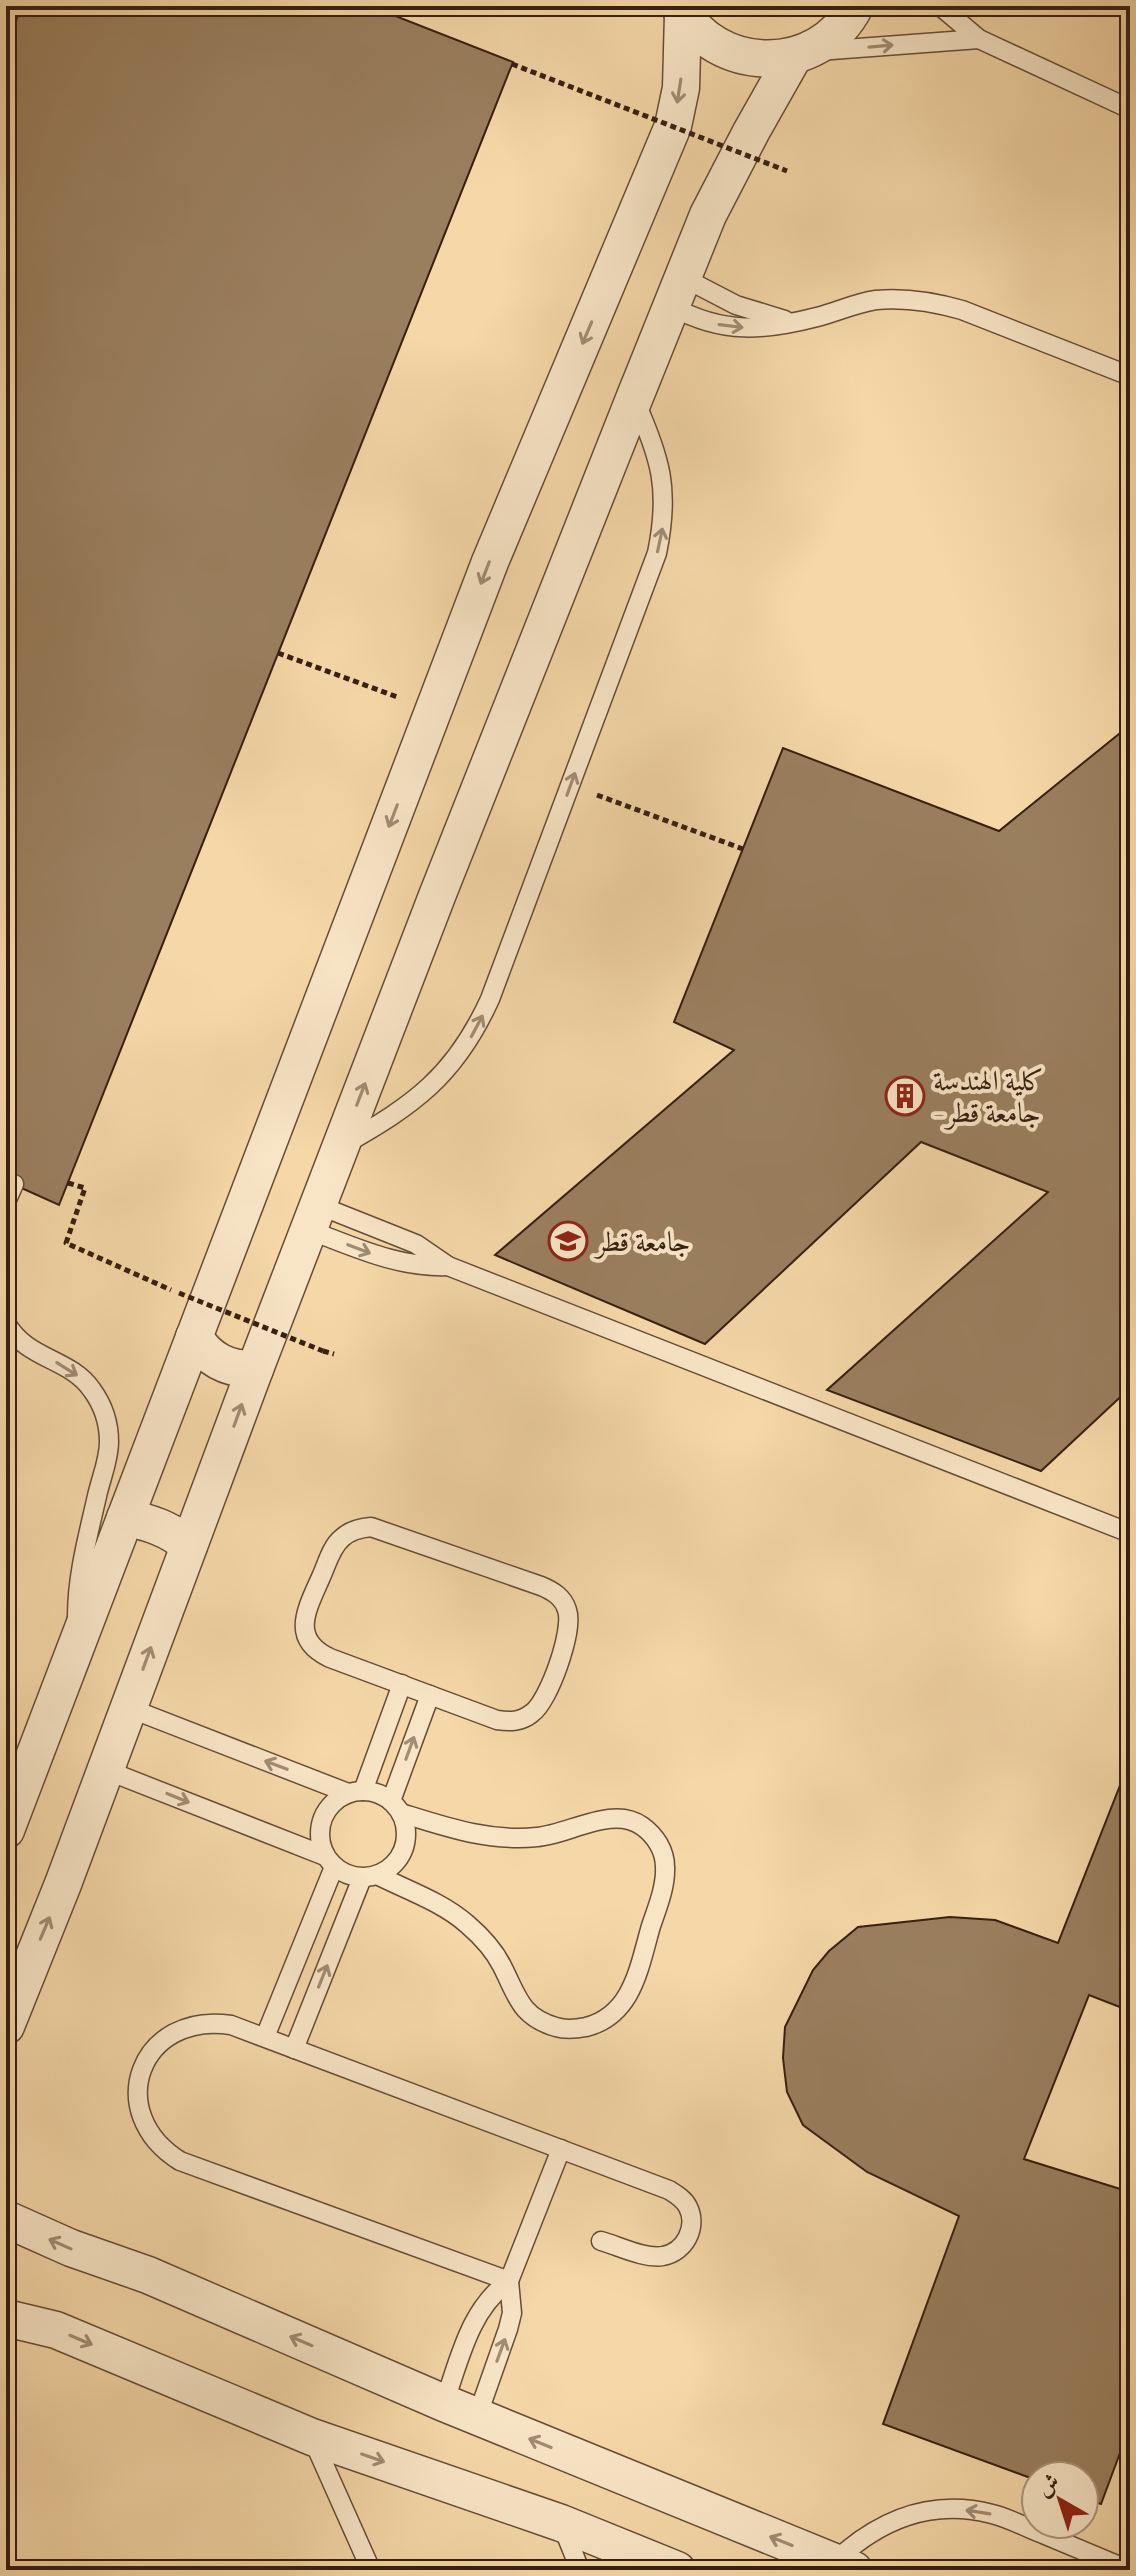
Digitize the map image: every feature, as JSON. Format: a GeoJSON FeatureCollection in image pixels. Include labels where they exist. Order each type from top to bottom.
{"type":"FeatureCollection","features":[{"type":"Feature","properties":{"kind":"street"},"geometry":{"type":"LineString","coordinates":[[681,10],[696,31],[712,43],[752,59],[773,59],[799,54],[822,43],[839,30],[855,6]]}},
{"type":"Feature","properties":{"kind":"street"},"geometry":{"type":"LineString","coordinates":[[6,1830],[490,562],[673,126],[681,88],[681,10]]}},
{"type":"Feature","properties":{"kind":"street"},"geometry":{"type":"LineString","coordinates":[[6,2026],[437,896],[634,399],[708,215],[799,54]]}},
{"type":"Feature","properties":{"kind":"street"},"geometry":{"type":"LineString","coordinates":[[194,1337],[202,1350],[213,1359],[241,1370],[255,1369]]}},
{"type":"Feature","properties":{"kind":"street"},"geometry":{"type":"LineString","coordinates":[[125,1518],[159,1526],[189,1545]]}},
{"type":"Feature","properties":{"kind":"street"},"geometry":{"type":"LineString","coordinates":[[6,2219],[71,2248],[148,2275],[477,2417],[844,2566]]}},
{"type":"Feature","properties":{"kind":"street"},"geometry":{"type":"LineString","coordinates":[[6,2318],[56,2330],[312,2437],[561,2523],[677,2570]]}},
{"type":"Feature","properties":{"kind":"lane"},"geometry":{"type":"LineString","coordinates":[[940,6],[979,39],[1130,109]]}},
{"type":"Feature","properties":{"kind":"lane"},"geometry":{"type":"LineString","coordinates":[[799,54],[979,39]]}},
{"type":"Feature","properties":{"kind":"lane"},"geometry":{"type":"LineString","coordinates":[[678,292],[691,316],[730,328],[751,329],[792,322],[875,300],[905,299],[934,303],[962,310],[1130,376]]}},
{"type":"Feature","properties":{"kind":"lane"},"geometry":{"type":"LineString","coordinates":[[678,292],[792,322]]}},
{"type":"Feature","properties":{"kind":"lane"},"geometry":{"type":"LineString","coordinates":[[341,1147],[387,1121],[430,1088],[465,1047],[490,999],[657,553],[663,525],[661,470],[654,443],[634,399]]}},
{"type":"Feature","properties":{"kind":"lane"},"geometry":{"type":"LineString","coordinates":[[6,1202],[14,1184]]}},
{"type":"Feature","properties":{"kind":"lane"},"geometry":{"type":"LineString","coordinates":[[314,1218],[390,1260],[429,1267],[448,1266]]}},
{"type":"Feature","properties":{"kind":"lane"},"geometry":{"type":"LineString","coordinates":[[314,1218],[416,1244],[448,1266],[1130,1533]]}},
{"type":"Feature","properties":{"kind":"lane"},"geometry":{"type":"LineString","coordinates":[[6,1323],[22,1344],[77,1374],[91,1388],[107,1422],[108,1458],[80,1573],[76,1618],[78,1641]]}},
{"type":"Feature","properties":{"kind":"lane"},"geometry":{"type":"LineString","coordinates":[[371,1527],[381,1530],[541,1586],[553,1591],[563,1601],[569,1624],[566,1637],[541,1706],[532,1714],[521,1720],[497,1720],[430,1695],[318,1652],[309,1643],[305,1633],[306,1611],[335,1547],[352,1531],[371,1527]]}},
{"type":"Feature","properties":{"kind":"lane"},"geometry":{"type":"LineString","coordinates":[[265,2037],[329,1862],[320,1841],[320,1826],[325,1812],[335,1801],[356,1792],[402,1684]]}},
{"type":"Feature","properties":{"kind":"lane"},"geometry":{"type":"LineString","coordinates":[[294,2049],[369,1876],[390,1868],[400,1856],[405,1843],[406,1827],[396,1807],[430,1695]]}},
{"type":"Feature","properties":{"kind":"lane"},"geometry":{"type":"LineString","coordinates":[[106,1770],[329,1862],[347,1875],[369,1876],[443,1907],[466,1923],[486,1943],[502,1966],[513,1993],[524,2009],[539,2021],[558,2028],[577,2029],[596,2024],[613,2014],[626,2000],[634,1982],[664,1885],[665,1868],[663,1852],[654,1837],[641,1825],[614,1818],[540,1837],[492,1837],[468,1833],[396,1807],[378,1794],[356,1792],[129,1708]]}},
{"type":"Feature","properties":{"kind":"lane"},"geometry":{"type":"LineString","coordinates":[[509,2281],[180,2161],[151,2137],[142,2121],[138,2083],[153,2050],[180,2028],[197,2023],[231,2025],[669,2190],[681,2197],[688,2207],[690,2233],[673,2252],[648,2256],[601,2241]]}},
{"type":"Feature","properties":{"kind":"lane"},"geometry":{"type":"LineString","coordinates":[[477,2417],[512,2313],[509,2281],[561,2149]]}},
{"type":"Feature","properties":{"kind":"lane"},"geometry":{"type":"LineString","coordinates":[[444,2403],[475,2319],[483,2304],[509,2281]]}},
{"type":"Feature","properties":{"kind":"lane"},"geometry":{"type":"LineString","coordinates":[[312,2437],[371,2570]]}},
{"type":"Feature","properties":{"kind":"lane"},"geometry":{"type":"LineString","coordinates":[[844,2566],[873,2530],[919,2512],[945,2509],[994,2514],[1129,2570]]}},
{"type":"Feature","properties":{"kind":"lane"},"geometry":{"type":"LineString","coordinates":[[561,2523],[580,2570]]}},
{"type":"Feature","properties":{"kind":"path"},"geometry":{"type":"LineString","coordinates":[[512,64],[787,171]]}},
{"type":"Feature","properties":{"kind":"path"},"geometry":{"type":"LineString","coordinates":[[278,653],[320,668]]}},
{"type":"Feature","properties":{"kind":"path"},"geometry":{"type":"LineString","coordinates":[[68,1183],[85,1188],[66,1243],[179,1293],[334,1354]]}},
{"type":"Feature","properties":{"kind":"building"},"geometry":{"type":"Polygon","coordinates":[[[22,6],[370,6],[513,62],[59,1205],[6,1181],[6,46],[22,6]]]}},
{"type":"Feature","properties":{"kind":"building","name":"كلية الهندسة - جامعة قطر"},"geometry":{"type":"Polygon","coordinates":[[[1130,725],[1130,1388],[1041,1471],[827,1390],[1048,1192],[921,1142],[705,1344],[495,1255],[734,1050],[674,1022],[783,748],[999,831],[1130,725]]]}},
{"type":"Feature","properties":{"kind":"building"},"geometry":{"type":"Polygon","coordinates":[[[1130,1760],[1130,2011],[1089,1995],[1024,2159],[1130,2192],[1130,2426],[1101,2504],[1100,2460],[1020,2460],[1020,2474],[883,2424],[959,2216],[867,2172],[803,2125],[787,2092],[783,2058],[785,2027],[813,1970],[829,1951],[858,1927],[950,1917],[995,1920],[1058,1943],[1130,1760]]]}},
{"type":"Feature","properties":{"kind":"place","name":"كلية الهندسة - جامعة قطر"},"geometry":{"type":"Point","coordinates":[905,1096]}},
{"type":"Feature","properties":{"kind":"place","name":"جامعة قطر"},"geometry":{"type":"Point","coordinates":[568,1241]}}]}
